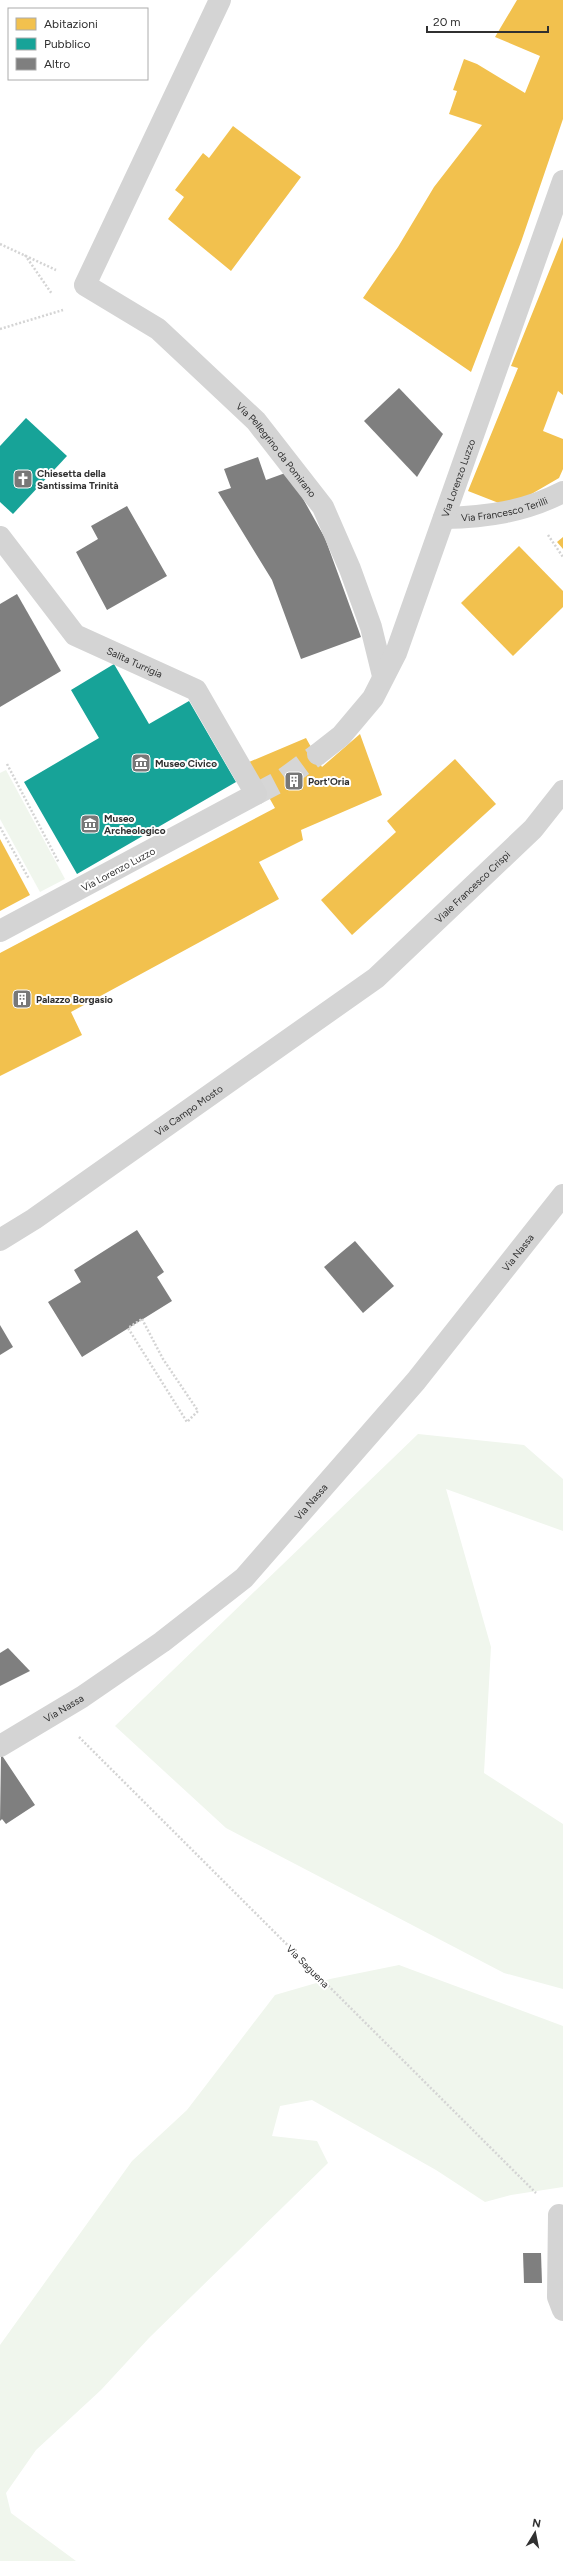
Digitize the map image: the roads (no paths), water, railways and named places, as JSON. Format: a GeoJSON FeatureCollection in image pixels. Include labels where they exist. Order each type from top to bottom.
{"type":"FeatureCollection","features":[{"type":"Feature","properties":{"kind":"street","name":"Via Pellegrino da Pomirano"},"geometry":{"type":"LineString","coordinates":[[220,0],[85,284],[158,329],[256,421],[323,507],[358,591],[371,627],[384,676]]}},
{"type":"Feature","properties":{"kind":"street","name":"Via Lorenzo Luzzo"},"geometry":{"type":"LineString","coordinates":[[318,754],[345,730],[372,698],[396,653],[563,181]]}},
{"type":"Feature","properties":{"kind":"street","name":"Via Francesco Terilli"},"geometry":{"type":"LineString","coordinates":[[444,518],[477,517],[532,506],[563,492]]}},
{"type":"Feature","properties":{"kind":"street","name":"Salita Turrigia"},"geometry":{"type":"LineString","coordinates":[[0,538],[75,635],[196,690],[256,794]]}},
{"type":"Feature","properties":{"kind":"street","name":"Viale Francesco Crispi"},"geometry":{"type":"LineString","coordinates":[[376,978],[533,829],[563,791]]}},
{"type":"Feature","properties":{"kind":"street","name":"Via Lorenzo Luzzo"},"geometry":{"type":"LineString","coordinates":[[0,931],[256,794]]}},
{"type":"Feature","properties":{"kind":"street","name":"Via Campo Mosto"},"geometry":{"type":"LineString","coordinates":[[0,1240],[34,1219],[376,978]]}},
{"type":"Feature","properties":{"kind":"street","name":"Via Nassa"},"geometry":{"type":"LineString","coordinates":[[0,1746],[82,1697],[162,1642],[244,1578],[416,1381],[563,1195]]}},
{"type":"Feature","properties":{"kind":"street"},"geometry":{"type":"LineString","coordinates":[[559,2215],[558,2297],[563,2310]]}},
{"type":"Feature","properties":{"kind":"tunnel"},"geometry":{"type":"LineString","coordinates":[[256,794],[281,781],[318,754]]}},
{"type":"Feature","properties":{"kind":"place","name":"Chiesetta della Santissima Trinità"},"geometry":{"type":"Point","coordinates":[23,479]}},
{"type":"Feature","properties":{"kind":"place","name":"Museo Civico"},"geometry":{"type":"Point","coordinates":[141,763]}},
{"type":"Feature","properties":{"kind":"place","name":"Port'Oria"},"geometry":{"type":"Point","coordinates":[294,781]}},
{"type":"Feature","properties":{"kind":"place","name":"Museo Archeologico"},"geometry":{"type":"Point","coordinates":[90,824]}},
{"type":"Feature","properties":{"kind":"place","name":"Palazzo Borgasio"},"geometry":{"type":"Point","coordinates":[22,999]}}]}
